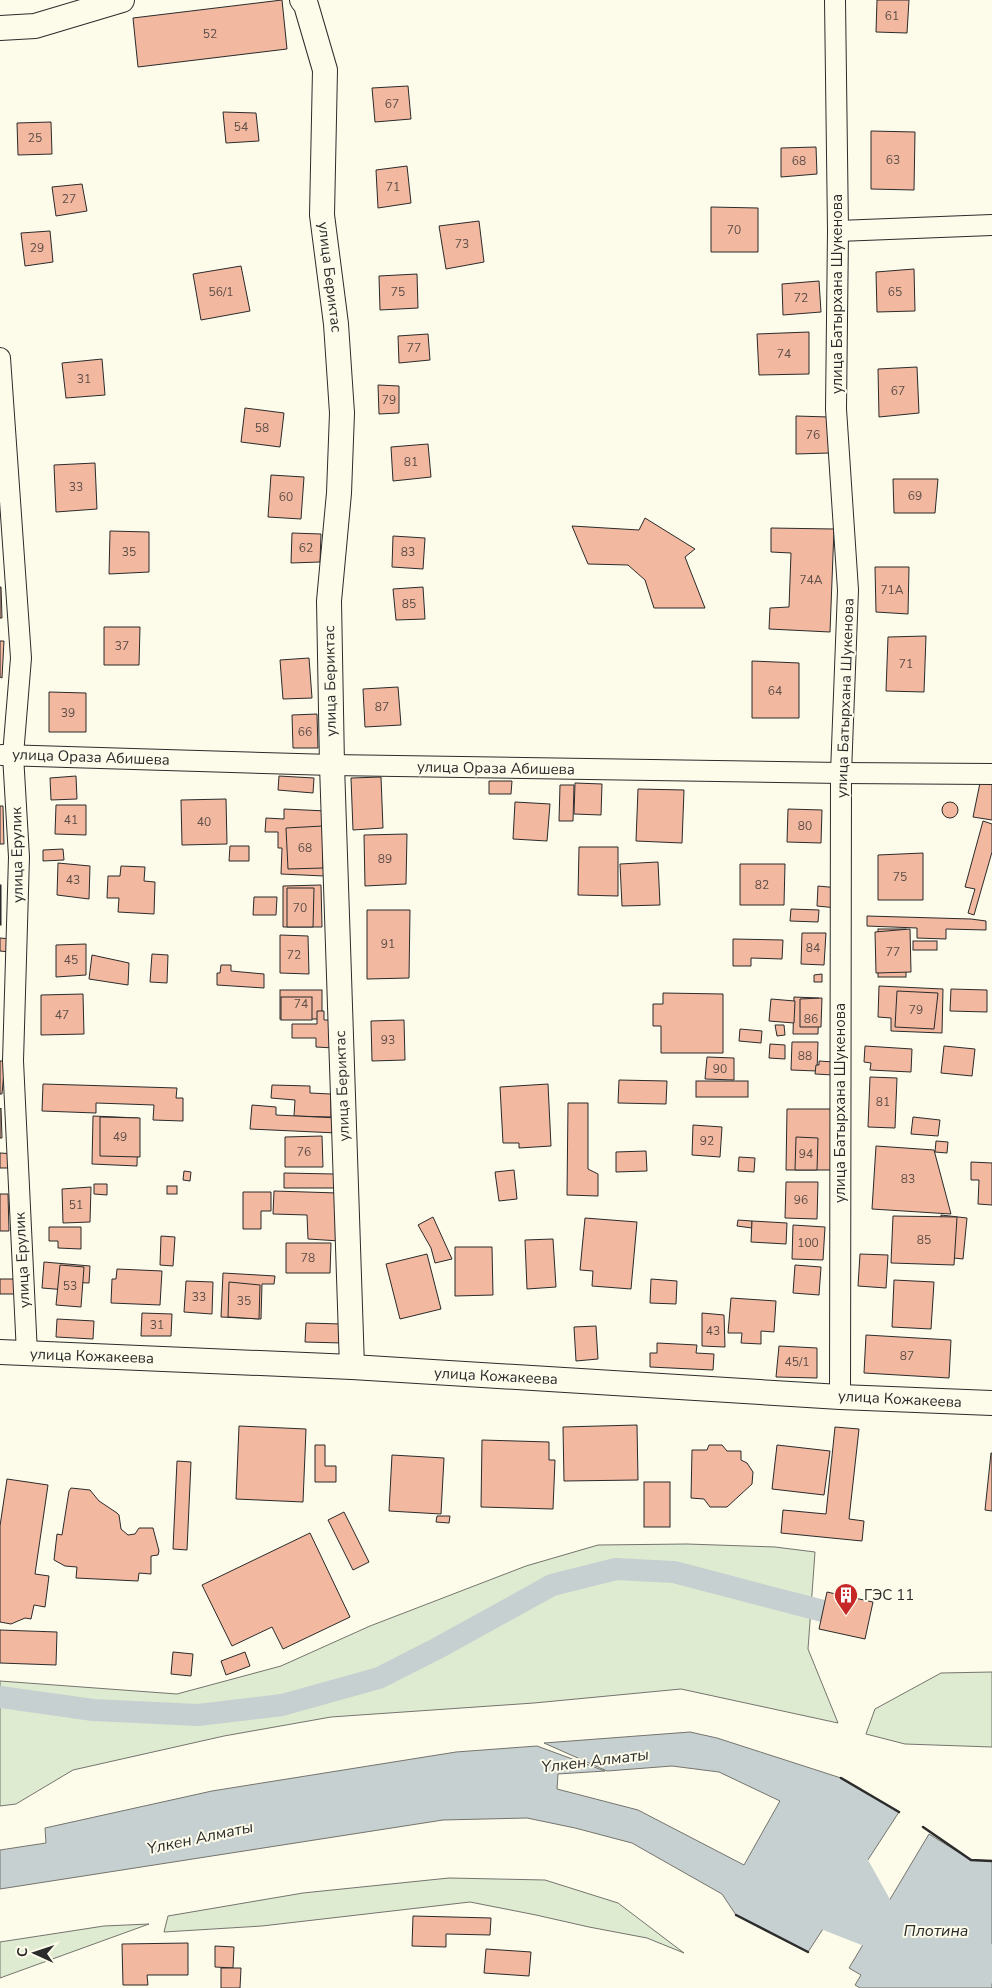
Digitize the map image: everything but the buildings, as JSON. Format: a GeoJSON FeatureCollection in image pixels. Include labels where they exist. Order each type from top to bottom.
{"type":"FeatureCollection","features":[{"type":"Feature","properties":{"kind":"street"},"geometry":{"type":"LineString","coordinates":[[0,28],[35,26],[122,0]]}},
{"type":"Feature","properties":{"kind":"street","name":"улица Бериктас"},"geometry":{"type":"LineString","coordinates":[[302,0],[306,5],[325,70],[322,215],[336,324],[342,413],[339,493],[329,601],[332,765],[352,1367]]}},
{"type":"Feature","properties":{"kind":"street","name":"улица Батырхана Шукенова"},"geometry":{"type":"LineString","coordinates":[[834,0],[838,231],[836,409],[848,590],[841,773],[840,1397]]}},
{"type":"Feature","properties":{"kind":"street"},"geometry":{"type":"LineString","coordinates":[[838,231],[992,225]]}},
{"type":"Feature","properties":{"kind":"street","name":"улица Ерулик"},"geometry":{"type":"LineString","coordinates":[[0,358],[21,658],[7,755],[19,857],[13,1061],[27,1354]]}},
{"type":"Feature","properties":{"kind":"street","name":"улица Ораза Абишева"},"geometry":{"type":"LineString","coordinates":[[7,755],[332,765],[992,774]]}},
{"type":"Feature","properties":{"kind":"street","name":"улица Кожакеева"},"geometry":{"type":"LineString","coordinates":[[0,1352],[352,1367],[840,1397],[992,1403]]}},
{"type":"Feature","properties":{"kind":"green space"},"geometry":{"type":"Polygon","coordinates":[[[687,1544],[775,1547],[815,1552],[808,1649],[838,1723],[681,1689],[534,1703],[331,1717],[224,1736],[73,1770],[16,1804],[0,1806],[0,1681],[177,1694],[281,1666],[370,1626],[526,1566],[598,1545],[687,1544]]]}},
{"type":"Feature","properties":{"kind":"green space"},"geometry":{"type":"Polygon","coordinates":[[[992,1672],[992,1747],[905,1744],[866,1734],[875,1709],[941,1673],[992,1672]]]}},
{"type":"Feature","properties":{"kind":"green space"},"geometry":{"type":"Polygon","coordinates":[[[449,1878],[545,1880],[618,1903],[684,1953],[647,1938],[470,1902],[262,1926],[164,1932],[168,1916],[303,1893],[449,1878]]]}},
{"type":"Feature","properties":{"kind":"green space"},"geometry":{"type":"Polygon","coordinates":[[[149,1924],[0,1978],[0,1942],[104,1926],[149,1924]]]}},
{"type":"Feature","properties":{"kind":"water"},"geometry":{"type":"Polygon","coordinates":[[[690,1732],[717,1738],[841,1778],[899,1812],[808,1952],[736,1915],[722,1894],[632,1843],[527,1818],[443,1820],[0,1889],[0,1850],[46,1843],[45,1828],[212,1791],[456,1752],[537,1746],[605,1771],[558,1774],[557,1789],[638,1810],[744,1865],[780,1801],[719,1772],[672,1766],[607,1771],[544,1743],[690,1732]]]}},
{"type":"Feature","properties":{"kind":"water","name":"Плотина"},"geometry":{"type":"Polygon","coordinates":[[[929,1834],[971,1860],[992,1861],[992,1988],[860,1988],[855,1985],[861,1975],[849,1968],[929,1834]]]}},
{"type":"Feature","properties":{"kind":"waterway"},"geometry":{"type":"LineString","coordinates":[[0,1697],[93,1710],[198,1715],[282,1705],[379,1678],[438,1648],[552,1585],[616,1569],[674,1572],[823,1611]]}},
{"type":"Feature","properties":{"kind":"waterway","name":"Үлкен Алматы"},"geometry":{"type":"LineString","coordinates":[[830,1832],[887,1934]]}},
{"type":"Feature","properties":{"kind":"waterway","name":"Үлкен Алматы"},"geometry":{"type":"LineString","coordinates":[[783,1893],[887,1934],[926,1953],[992,1964]]}},
{"type":"Feature","properties":{"kind":"wall"},"geometry":{"type":"LineString","coordinates":[[841,1778],[899,1812]]}},
{"type":"Feature","properties":{"kind":"wall"},"geometry":{"type":"LineString","coordinates":[[923,1827],[971,1860],[992,1861]]}},
{"type":"Feature","properties":{"kind":"wall"},"geometry":{"type":"LineString","coordinates":[[736,1915],[808,1952]]}},
{"type":"Feature","properties":{"kind":"place","name":"ГЭС 11"},"geometry":{"type":"Point","coordinates":[846,1616]}}]}
